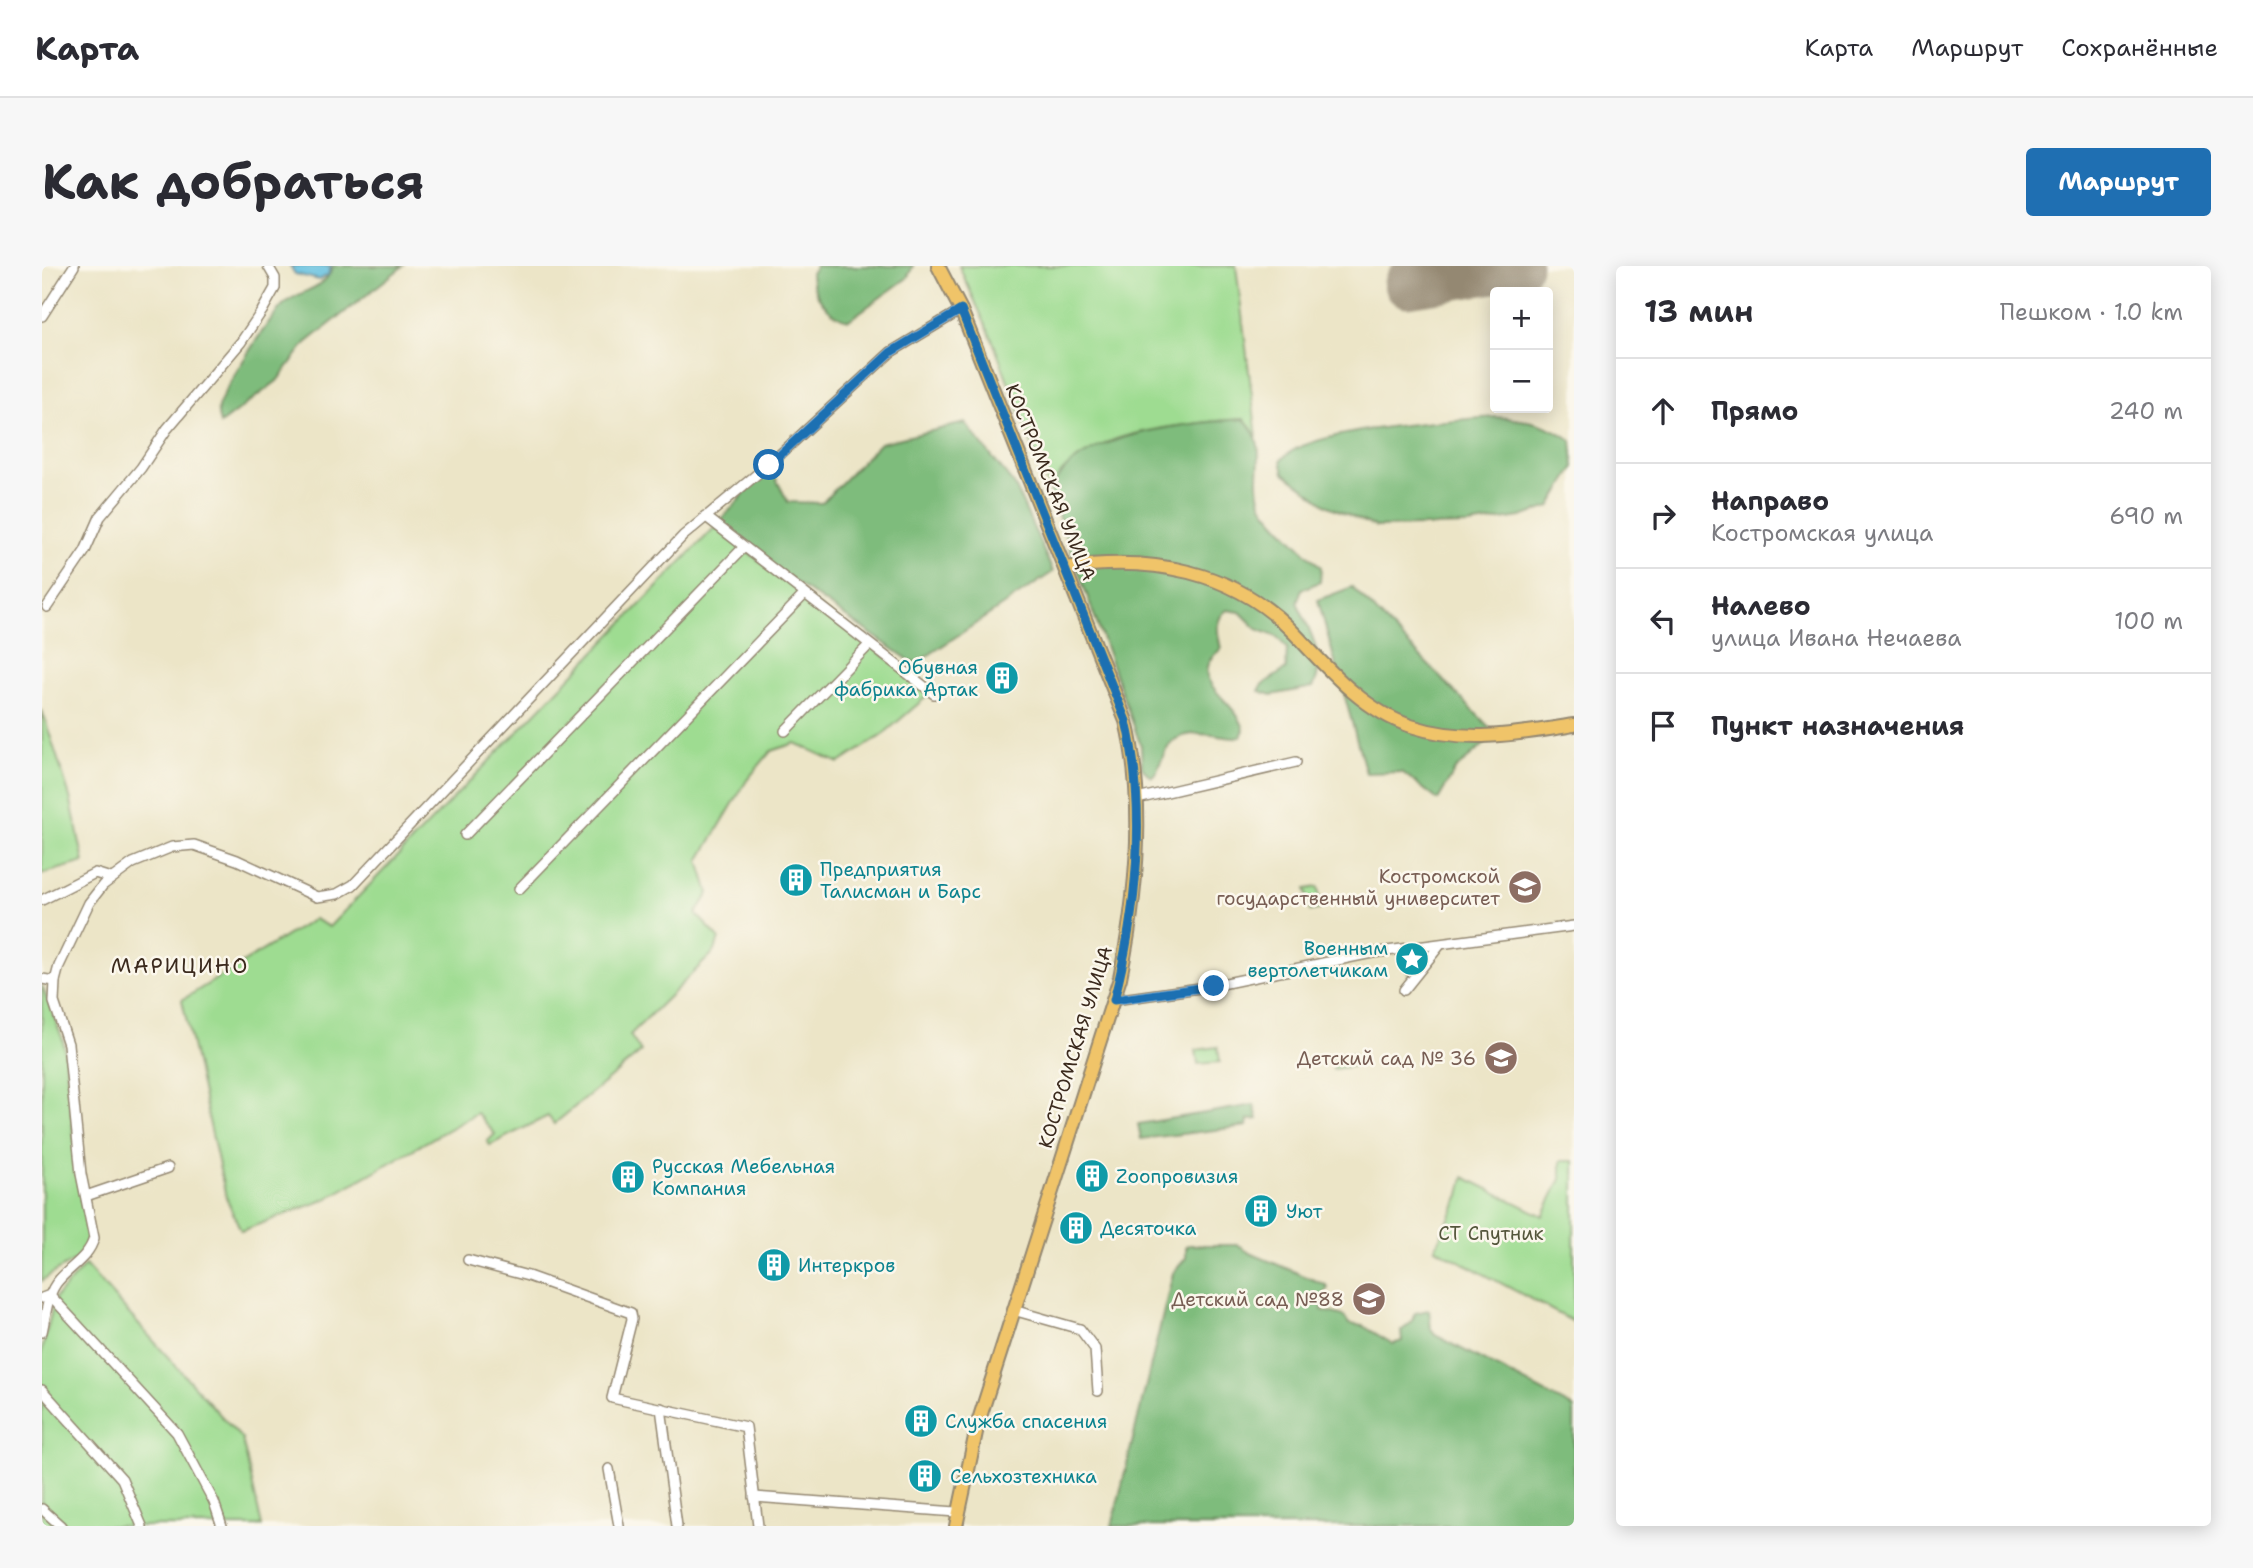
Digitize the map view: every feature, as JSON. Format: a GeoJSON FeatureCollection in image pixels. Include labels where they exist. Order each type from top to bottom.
{"type":"FeatureCollection","features":[{"type":"Feature","properties":{"kind":"main road","name":"КОСТРОМСКАЯ УЛИЦА"},"geometry":{"type":"LineString","coordinates":[[939,266],[961,310],[1126,721],[1134,754],[1137,799],[1128,936],[1114,1000],[968,1457],[956,1512],[956,1526]]}},
{"type":"Feature","properties":{"kind":"main road"},"geometry":{"type":"LineString","coordinates":[[1065,568],[1108,561],[1155,565],[1208,577],[1255,599],[1368,704],[1409,726],[1459,737],[1502,737],[1574,725]]}},
{"type":"Feature","properties":{"kind":"street"},"geometry":{"type":"LineString","coordinates":[[42,316],[74,266]]}},
{"type":"Feature","properties":{"kind":"street"},"geometry":{"type":"LineString","coordinates":[[47,607],[85,551],[100,517],[141,468],[167,429],[242,342],[275,288],[275,278],[268,266]]}},
{"type":"Feature","properties":{"kind":"street"},"geometry":{"type":"LineString","coordinates":[[42,1332],[46,1297],[92,1247],[94,1230],[86,1196],[68,1044],[54,1002],[55,981],[82,915],[111,878],[150,854],[172,847],[194,845],[237,860],[310,895],[323,898],[353,885],[705,516],[769,465],[891,352],[961,310]]}},
{"type":"Feature","properties":{"kind":"street"},"geometry":{"type":"LineString","coordinates":[[705,516],[933,694]]}},
{"type":"Feature","properties":{"kind":"street"},"geometry":{"type":"LineString","coordinates":[[465,835],[744,547]]}},
{"type":"Feature","properties":{"kind":"street"},"geometry":{"type":"LineString","coordinates":[[519,889],[804,595]]}},
{"type":"Feature","properties":{"kind":"street"},"geometry":{"type":"LineString","coordinates":[[785,731],[869,645]]}},
{"type":"Feature","properties":{"kind":"street"},"geometry":{"type":"LineString","coordinates":[[1137,799],[1296,762]]}},
{"type":"Feature","properties":{"kind":"street"},"geometry":{"type":"LineString","coordinates":[[42,900],[95,873],[111,878]]}},
{"type":"Feature","properties":{"kind":"street"},"geometry":{"type":"LineString","coordinates":[[1114,1000],[1207,987],[1327,961],[1574,926]]}},
{"type":"Feature","properties":{"kind":"street"},"geometry":{"type":"LineString","coordinates":[[1404,990],[1440,944]]}},
{"type":"Feature","properties":{"kind":"street"},"geometry":{"type":"LineString","coordinates":[[42,979],[55,981]]}},
{"type":"Feature","properties":{"kind":"street"},"geometry":{"type":"LineString","coordinates":[[86,1196],[168,1168]]}},
{"type":"Feature","properties":{"kind":"street"},"geometry":{"type":"LineString","coordinates":[[468,1260],[528,1276],[631,1313],[632,1319],[612,1398],[746,1427],[758,1526]]}},
{"type":"Feature","properties":{"kind":"street"},"geometry":{"type":"LineString","coordinates":[[46,1297],[177,1433],[208,1491],[222,1526]]}},
{"type":"Feature","properties":{"kind":"street"},"geometry":{"type":"LineString","coordinates":[[1013,1310],[1080,1329],[1095,1349],[1098,1391]]}},
{"type":"Feature","properties":{"kind":"street"},"geometry":{"type":"LineString","coordinates":[[42,1390],[122,1479],[142,1526]]}},
{"type":"Feature","properties":{"kind":"street"},"geometry":{"type":"LineString","coordinates":[[661,1408],[677,1526]]}},
{"type":"Feature","properties":{"kind":"street"},"geometry":{"type":"LineString","coordinates":[[609,1469],[619,1526]]}},
{"type":"Feature","properties":{"kind":"street"},"geometry":{"type":"LineString","coordinates":[[754,1497],[956,1512]]}},
{"type":"Feature","properties":{"kind":"street"},"geometry":{"type":"LineString","coordinates":[[42,1509],[61,1526]]}},
{"type":"Feature","properties":{"kind":"green space"},"geometry":{"type":"Polygon","coordinates":[[[333,266],[403,266],[306,343],[277,381],[220,424],[218,410],[222,399],[267,325],[289,300],[324,280],[333,266]]]}},
{"type":"Feature","properties":{"kind":"green space"},"geometry":{"type":"Polygon","coordinates":[[[816,266],[913,266],[907,278],[849,320],[835,314],[822,302],[812,280],[811,273],[816,266]]]}},
{"type":"Feature","properties":{"kind":"green space"},"geometry":{"type":"Polygon","coordinates":[[[959,266],[1236,266],[1257,437],[1244,419],[1214,421],[1129,435],[1108,442],[1089,454],[1060,478],[1050,492],[992,339],[959,266]]]}},
{"type":"Feature","properties":{"kind":"green space"},"geometry":{"type":"Polygon","coordinates":[[[1495,417],[1536,423],[1555,430],[1572,441],[1574,468],[1550,507],[1521,517],[1468,525],[1376,527],[1328,506],[1284,473],[1281,461],[1294,450],[1347,434],[1380,428],[1495,417]]]}},
{"type":"Feature","properties":{"kind":"green space"},"geometry":{"type":"Polygon","coordinates":[[[1244,419],[1257,439],[1259,491],[1264,509],[1321,567],[1320,582],[1302,589],[1297,602],[1315,644],[1317,676],[1313,687],[1272,695],[1259,691],[1262,685],[1286,669],[1287,648],[1277,637],[1257,629],[1240,612],[1227,610],[1218,623],[1221,649],[1210,660],[1206,670],[1215,690],[1240,719],[1244,730],[1241,736],[1234,738],[1207,734],[1180,737],[1167,748],[1157,771],[1151,777],[1142,768],[1141,746],[1050,492],[1063,472],[1082,456],[1107,444],[1164,428],[1244,419]]]}},
{"type":"Feature","properties":{"kind":"green space"},"geometry":{"type":"Polygon","coordinates":[[[965,423],[1015,486],[1053,572],[915,664],[715,527],[769,465],[788,502],[822,503],[880,443],[965,423]]]}},
{"type":"Feature","properties":{"kind":"green space"},"geometry":{"type":"Polygon","coordinates":[[[715,527],[932,692],[881,736],[839,763],[795,743],[771,751],[747,780],[699,861],[709,893],[696,914],[719,938],[715,951],[630,1035],[641,1052],[554,1124],[548,1116],[490,1145],[487,1142],[495,1134],[477,1113],[324,1200],[241,1231],[226,1197],[182,1000],[314,919],[329,927],[715,527]]]}},
{"type":"Feature","properties":{"kind":"green space"},"geometry":{"type":"Polygon","coordinates":[[[1352,587],[1496,734],[1455,770],[1438,800],[1402,772],[1366,773],[1318,600],[1352,587]]]}},
{"type":"Feature","properties":{"kind":"green space"},"geometry":{"type":"Polygon","coordinates":[[[42,710],[70,797],[84,862],[42,874],[42,710]]]}},
{"type":"Feature","properties":{"kind":"green space"},"geometry":{"type":"Polygon","coordinates":[[[1318,887],[1321,909],[1310,911],[1306,889],[1318,887]]]}},
{"type":"Feature","properties":{"kind":"green space"},"geometry":{"type":"Polygon","coordinates":[[[1425,950],[1426,955],[1412,974],[1408,973],[1405,953],[1425,950]]]}},
{"type":"Feature","properties":{"kind":"green space"},"geometry":{"type":"Polygon","coordinates":[[[42,985],[63,1040],[81,1201],[88,1232],[81,1255],[42,1281],[42,985]]]}},
{"type":"Feature","properties":{"kind":"green space"},"geometry":{"type":"Polygon","coordinates":[[[1218,1047],[1220,1062],[1198,1064],[1196,1050],[1218,1047]]]}},
{"type":"Feature","properties":{"kind":"green space"},"geometry":{"type":"Polygon","coordinates":[[[1354,1054],[1355,1066],[1333,1069],[1332,1056],[1354,1054]]]}},
{"type":"Feature","properties":{"kind":"green space"},"geometry":{"type":"Polygon","coordinates":[[[1254,1105],[1258,1119],[1248,1120],[1247,1126],[1141,1139],[1138,1124],[1254,1105]]]}},
{"type":"Feature","properties":{"kind":"green space","name":"СТ Спутник"},"geometry":{"type":"Polygon","coordinates":[[[1561,1161],[1574,1161],[1574,1322],[1435,1248],[1460,1195],[1464,1177],[1543,1216],[1561,1179],[1561,1161]]]}},
{"type":"Feature","properties":{"kind":"green space"},"geometry":{"type":"Polygon","coordinates":[[[1189,1245],[1237,1245],[1326,1285],[1328,1288],[1323,1295],[1322,1310],[1344,1316],[1349,1324],[1363,1326],[1393,1344],[1402,1341],[1401,1331],[1411,1323],[1415,1313],[1429,1310],[1431,1329],[1435,1335],[1574,1408],[1574,1526],[1112,1526],[1173,1273],[1186,1258],[1186,1248],[1189,1245]]]}},
{"type":"Feature","properties":{"kind":"green space"},"geometry":{"type":"Polygon","coordinates":[[[85,1265],[242,1439],[262,1526],[42,1526],[42,1350],[55,1298],[85,1265]]]}},
{"type":"Feature","properties":{"kind":"water"},"geometry":{"type":"Polygon","coordinates":[[[290,266],[331,266],[328,275],[319,280],[295,274],[290,266]]]}},
{"type":"Feature","properties":{"kind":"taxiway"},"geometry":{"type":"LineString","coordinates":[[1434,266],[1452,277]]}},
{"type":"Feature","properties":{"kind":"runway"},"geometry":{"type":"LineString","coordinates":[[1407,284],[1518,266]]}},
{"type":"Feature","properties":{"kind":"place","name":"Обувная фабрика Артак"},"geometry":{"type":"Point","coordinates":[1002,678]}},
{"type":"Feature","properties":{"kind":"place","name":"Предприятия Талисман и Барс"},"geometry":{"type":"Point","coordinates":[796,880]}},
{"type":"Feature","properties":{"kind":"place","name":"Костромской государственный университет"},"geometry":{"type":"Point","coordinates":[1525,887]}},
{"type":"Feature","properties":{"kind":"place","name":"Военным вертолетчикам"},"geometry":{"type":"Point","coordinates":[1412,959]}},
{"type":"Feature","properties":{"kind":"place","name":"Детский сад № 36"},"geometry":{"type":"Point","coordinates":[1501,1058]}},
{"type":"Feature","properties":{"kind":"place","name":"Zоопровизия"},"geometry":{"type":"Point","coordinates":[1092,1176]}},
{"type":"Feature","properties":{"kind":"place","name":"Русская Мебельная Компания"},"geometry":{"type":"Point","coordinates":[628,1177]}},
{"type":"Feature","properties":{"kind":"place","name":"Уют"},"geometry":{"type":"Point","coordinates":[1261,1211]}},
{"type":"Feature","properties":{"kind":"place","name":"Десяточка"},"geometry":{"type":"Point","coordinates":[1076,1228]}},
{"type":"Feature","properties":{"kind":"place","name":"Интеркров"},"geometry":{"type":"Point","coordinates":[774,1265]}},
{"type":"Feature","properties":{"kind":"place","name":"Детский сад №88"},"geometry":{"type":"Point","coordinates":[1369,1299]}},
{"type":"Feature","properties":{"kind":"place","name":"Служба спасения"},"geometry":{"type":"Point","coordinates":[921,1421]}},
{"type":"Feature","properties":{"kind":"place","name":"Сельхозтехника"},"geometry":{"type":"Point","coordinates":[925,1476]}},
{"type":"Feature","properties":{"kind":"district","name":"МАРИЦИНО"},"geometry":{"type":"Point","coordinates":[180,966]}},
{"type":"Feature","properties":{"kind":"route"},"geometry":{"type":"LineString","coordinates":[[769,465],[891,352],[961,310],[1126,721],[1134,754],[1137,799],[1134,869],[1128,936],[1114,1000],[1214,986]]}}]}
